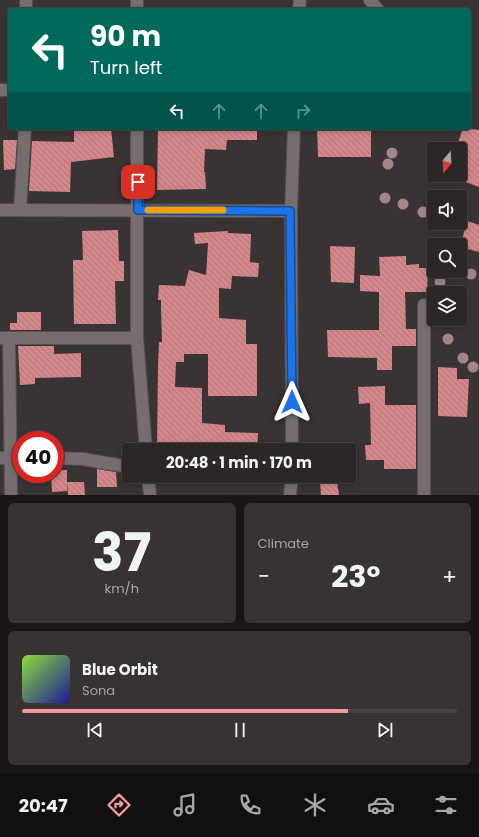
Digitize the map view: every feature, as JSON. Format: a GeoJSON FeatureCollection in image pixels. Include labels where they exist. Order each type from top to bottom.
{"type":"FeatureCollection","features":[{"type":"Feature","properties":{"kind":"street"},"geometry":{"type":"LineString","coordinates":[[370,0],[376,8]]}},
{"type":"Feature","properties":{"kind":"street"},"geometry":{"type":"LineString","coordinates":[[20,210],[25,130]]}},
{"type":"Feature","properties":{"kind":"street"},"geometry":{"type":"LineString","coordinates":[[138,130],[137,338],[145,443]]}},
{"type":"Feature","properties":{"kind":"street"},"geometry":{"type":"LineString","coordinates":[[292,443],[290,211],[294,130]]}},
{"type":"Feature","properties":{"kind":"street"},"geometry":{"type":"LineString","coordinates":[[0,210],[290,211]]}},
{"type":"Feature","properties":{"kind":"street"},"geometry":{"type":"LineString","coordinates":[[424,305],[424,495]]}},
{"type":"Feature","properties":{"kind":"street"},"geometry":{"type":"LineString","coordinates":[[11,495],[11,458],[5,338],[137,338]]}},
{"type":"Feature","properties":{"kind":"street"},"geometry":{"type":"LineString","coordinates":[[64,458],[83,458],[122,466]]}},
{"type":"Feature","properties":{"kind":"street"},"geometry":{"type":"LineString","coordinates":[[149,483],[150,495]]}},
{"type":"Feature","properties":{"kind":"street"},"geometry":{"type":"LineString","coordinates":[[290,495],[291,483]]}},
{"type":"Feature","properties":{"kind":"building"},"geometry":{"type":"Polygon","coordinates":[[[74,130],[111,130],[114,157],[71,162],[70,192],[29,191],[32,141],[74,142],[74,130]]]}},
{"type":"Feature","properties":{"kind":"building"},"geometry":{"type":"Polygon","coordinates":[[[158,130],[257,130],[257,140],[227,140],[226,150],[205,149],[204,172],[206,189],[157,190],[158,130]]]}},
{"type":"Feature","properties":{"kind":"building"},"geometry":{"type":"Polygon","coordinates":[[[317,130],[371,130],[371,157],[318,157],[317,130]]]}},
{"type":"Feature","properties":{"kind":"building"},"geometry":{"type":"Polygon","coordinates":[[[462,130],[479,130],[479,187],[465,182],[467,182],[467,142],[458,142],[462,130]]]}},
{"type":"Feature","properties":{"kind":"building"},"geometry":{"type":"Polygon","coordinates":[[[3,140],[17,140],[15,169],[4,170],[3,140]]]}},
{"type":"Feature","properties":{"kind":"building"},"geometry":{"type":"Polygon","coordinates":[[[467,221],[479,225],[479,252],[467,249],[467,238],[462,238],[465,230],[467,230],[467,221]]]}},
{"type":"Feature","properties":{"kind":"building"},"geometry":{"type":"Polygon","coordinates":[[[118,230],[119,261],[124,261],[124,281],[115,281],[116,324],[74,324],[73,260],[83,260],[82,231],[118,230]]]}},
{"type":"Feature","properties":{"kind":"building"},"geometry":{"type":"Polygon","coordinates":[[[228,231],[228,233],[251,234],[250,262],[259,263],[258,277],[232,276],[231,289],[219,288],[219,318],[246,320],[246,344],[257,344],[257,396],[208,396],[208,354],[184,354],[184,362],[176,362],[175,387],[202,388],[202,423],[225,425],[225,432],[258,433],[257,443],[157,443],[159,342],[162,342],[161,300],[158,300],[159,285],[185,286],[189,270],[206,275],[208,243],[195,244],[194,233],[228,231]]]}},
{"type":"Feature","properties":{"kind":"building"},"geometry":{"type":"Polygon","coordinates":[[[330,246],[355,247],[354,283],[331,282],[330,246]]]}},
{"type":"Feature","properties":{"kind":"building"},"geometry":{"type":"Polygon","coordinates":[[[406,256],[406,265],[419,264],[419,268],[427,268],[427,292],[405,292],[406,329],[416,329],[416,346],[392,346],[392,370],[377,370],[377,358],[328,357],[327,330],[379,330],[379,292],[360,291],[360,275],[380,276],[379,257],[406,256]]]}},
{"type":"Feature","properties":{"kind":"building"},"geometry":{"type":"Polygon","coordinates":[[[17,312],[41,312],[41,330],[10,330],[10,323],[17,323],[17,312]]]}},
{"type":"Feature","properties":{"kind":"building"},"geometry":{"type":"Polygon","coordinates":[[[18,346],[54,346],[54,354],[81,353],[81,377],[35,378],[35,384],[20,385],[18,346]]]}},
{"type":"Feature","properties":{"kind":"building"},"geometry":{"type":"Polygon","coordinates":[[[438,367],[457,368],[457,379],[469,379],[467,417],[438,416],[438,367]]]}},
{"type":"Feature","properties":{"kind":"building"},"geometry":{"type":"Polygon","coordinates":[[[385,386],[385,405],[416,405],[416,469],[384,469],[384,460],[366,460],[365,445],[371,445],[370,403],[359,404],[358,387],[385,386]]]}},
{"type":"Feature","properties":{"kind":"building"},"geometry":{"type":"Polygon","coordinates":[[[97,469],[116,472],[117,487],[97,487],[97,469]]]}},
{"type":"Feature","properties":{"kind":"building"},"geometry":{"type":"Polygon","coordinates":[[[64,470],[67,470],[67,491],[52,492],[52,483],[64,483],[64,470]]]}},
{"type":"Feature","properties":{"kind":"building"},"geometry":{"type":"Polygon","coordinates":[[[67,482],[84,482],[85,495],[68,495],[67,482]]]}},
{"type":"Feature","properties":{"kind":"building"},"geometry":{"type":"Polygon","coordinates":[[[320,483],[337,483],[339,495],[321,495],[320,483]]]}},
{"type":"Feature","properties":{"kind":"slow traffic"},"geometry":{"type":"LineString","coordinates":[[148,210],[223,210]]}},
{"type":"Feature","properties":{"kind":"route"},"geometry":{"type":"LineString","coordinates":[[138,182],[138,210],[290,211],[292,402]]}}]}
